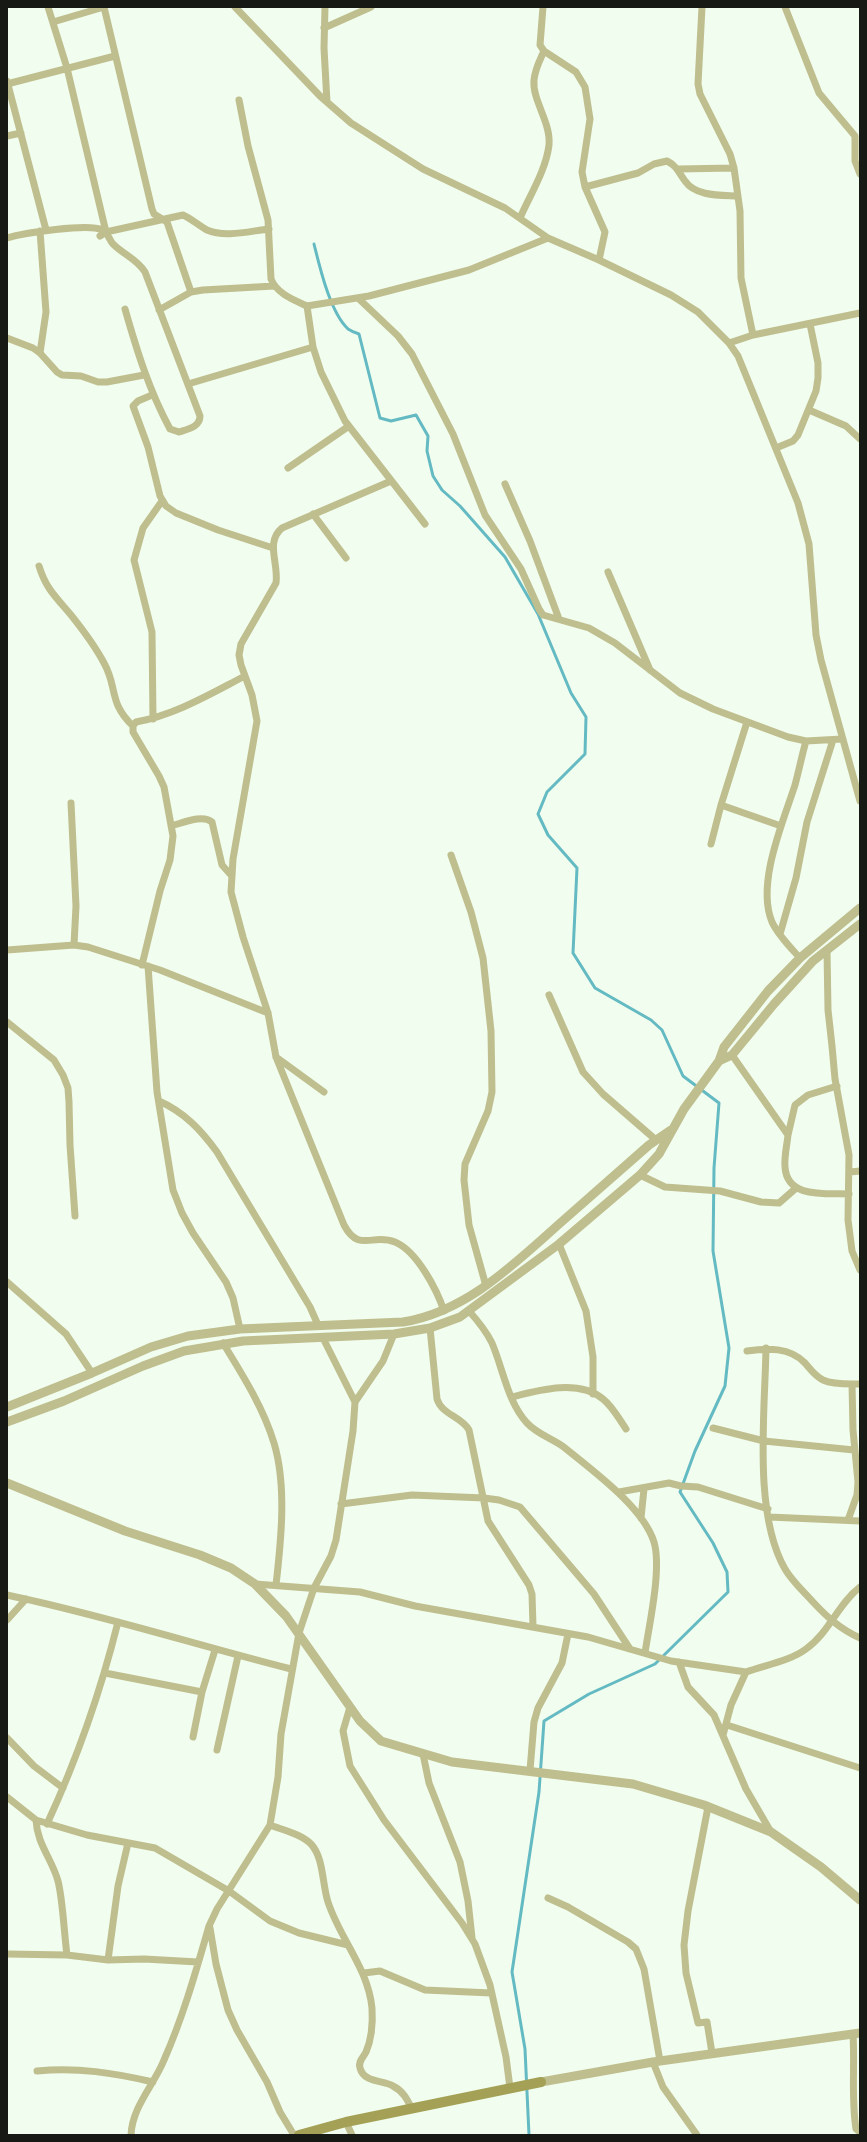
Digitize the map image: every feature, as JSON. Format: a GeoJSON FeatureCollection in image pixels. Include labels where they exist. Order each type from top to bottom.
{"type":"FeatureCollection","features":[{"type":"Feature","properties":{"kind":"main road"},"geometry":{"type":"LineString","coordinates":[[299,2135],[346,2122],[541,2082]]}},
{"type":"Feature","properties":{"kind":"street"},"geometry":{"type":"LineString","coordinates":[[48,7],[67,68],[103,234]]}},
{"type":"Feature","properties":{"kind":"street"},"geometry":{"type":"LineString","coordinates":[[53,22],[104,7],[152,209],[154,214],[162,218],[169,228],[191,292]]}},
{"type":"Feature","properties":{"kind":"street"},"geometry":{"type":"LineString","coordinates":[[235,7],[305,78],[320,96],[351,124],[423,168],[505,208],[548,238],[599,260],[672,295],[698,312],[729,343],[738,356],[776,448],[804,523],[809,544],[816,634],[842,739],[860,801]]}},
{"type":"Feature","properties":{"kind":"street"},"geometry":{"type":"LineString","coordinates":[[325,7],[324,28],[327,102]]}},
{"type":"Feature","properties":{"kind":"street"},"geometry":{"type":"LineString","coordinates":[[324,28],[371,7]]}},
{"type":"Feature","properties":{"kind":"street"},"geometry":{"type":"LineString","coordinates":[[543,7],[540,45],[544,51],[576,72],[585,87],[590,119],[582,172],[585,187],[605,232],[599,260]]}},
{"type":"Feature","properties":{"kind":"street"},"geometry":{"type":"LineString","coordinates":[[702,7],[698,84],[700,94],[730,154],[734,168],[741,232],[741,278],[752,335]]}},
{"type":"Feature","properties":{"kind":"street"},"geometry":{"type":"LineString","coordinates":[[785,7],[819,93],[855,136],[854,161],[860,174]]}},
{"type":"Feature","properties":{"kind":"street"},"geometry":{"type":"LineString","coordinates":[[520,218],[540,174],[549,144],[547,125],[534,89],[534,81],[544,51]]}},
{"type":"Feature","properties":{"kind":"street"},"geometry":{"type":"LineString","coordinates":[[40,353],[46,312],[43,230],[21,133],[7,83],[115,56]]}},
{"type":"Feature","properties":{"kind":"street"},"geometry":{"type":"LineString","coordinates":[[239,100],[248,146],[269,229],[269,272],[274,286]]}},
{"type":"Feature","properties":{"kind":"street"},"geometry":{"type":"LineString","coordinates":[[7,136],[21,133]]}},
{"type":"Feature","properties":{"kind":"street"},"geometry":{"type":"LineString","coordinates":[[585,187],[638,173],[660,162],[667,162],[678,169],[686,182],[699,191],[738,196]]}},
{"type":"Feature","properties":{"kind":"street"},"geometry":{"type":"LineString","coordinates":[[678,169],[734,168]]}},
{"type":"Feature","properties":{"kind":"street"},"geometry":{"type":"LineString","coordinates":[[103,234],[142,226],[162,218],[183,215],[205,229],[218,234],[269,229]]}},
{"type":"Feature","properties":{"kind":"street"},"geometry":{"type":"LineString","coordinates":[[7,238],[43,230],[98,228],[113,244],[141,265],[200,416],[200,421],[197,425],[179,432],[170,429],[152,395],[144,375],[125,309]]}},
{"type":"Feature","properties":{"kind":"street"},"geometry":{"type":"LineString","coordinates":[[159,310],[191,292],[222,288],[274,286],[307,306],[358,298],[469,270],[548,238]]}},
{"type":"Feature","properties":{"kind":"street"},"geometry":{"type":"LineString","coordinates":[[358,298],[398,336],[412,354],[453,434],[485,515],[521,569],[543,615],[589,628],[614,643],[680,693],[747,722],[788,737],[806,740],[842,739]]}},
{"type":"Feature","properties":{"kind":"street"},"geometry":{"type":"LineString","coordinates":[[307,306],[313,347],[320,372],[336,404],[349,426],[390,481],[425,524]]}},
{"type":"Feature","properties":{"kind":"street"},"geometry":{"type":"LineString","coordinates":[[729,343],[752,335],[860,313]]}},
{"type":"Feature","properties":{"kind":"street"},"geometry":{"type":"LineString","coordinates":[[776,448],[793,441],[798,435],[809,410],[818,378],[818,363],[810,324]]}},
{"type":"Feature","properties":{"kind":"street"},"geometry":{"type":"LineString","coordinates":[[7,338],[33,348],[40,353],[57,372],[62,375],[81,376],[98,382],[107,382],[144,375]]}},
{"type":"Feature","properties":{"kind":"street"},"geometry":{"type":"LineString","coordinates":[[188,384],[313,347]]}},
{"type":"Feature","properties":{"kind":"street"},"geometry":{"type":"LineString","coordinates":[[152,395],[138,401],[133,406],[148,447],[162,501],[170,510],[176,513],[218,530],[273,548]]}},
{"type":"Feature","properties":{"kind":"street"},"geometry":{"type":"LineString","coordinates":[[809,410],[846,426],[860,439]]}},
{"type":"Feature","properties":{"kind":"street"},"geometry":{"type":"LineString","coordinates":[[288,468],[349,426]]}},
{"type":"Feature","properties":{"kind":"street"},"geometry":{"type":"LineString","coordinates":[[390,481],[282,528],[275,533],[272,541],[277,574],[276,583],[274,589],[241,644],[239,655],[252,695],[257,721],[231,875],[232,892],[244,937],[268,1012],[276,1057],[350,1236],[359,1240],[385,1239],[397,1243],[413,1257],[427,1275],[438,1292],[444,1311]]}},
{"type":"Feature","properties":{"kind":"street"},"geometry":{"type":"LineString","coordinates":[[505,484],[530,541],[558,619]]}},
{"type":"Feature","properties":{"kind":"street"},"geometry":{"type":"LineString","coordinates":[[153,719],[152,632],[134,560],[143,528],[162,501]]}},
{"type":"Feature","properties":{"kind":"street"},"geometry":{"type":"LineString","coordinates":[[313,514],[346,558]]}},
{"type":"Feature","properties":{"kind":"street"},"geometry":{"type":"LineString","coordinates":[[39,566],[48,590],[70,615],[105,665],[110,675],[116,703],[124,718],[133,726]]}},
{"type":"Feature","properties":{"kind":"street"},"geometry":{"type":"LineString","coordinates":[[608,572],[651,672]]}},
{"type":"Feature","properties":{"kind":"street"},"geometry":{"type":"LineString","coordinates":[[240,1329],[233,1298],[226,1282],[193,1233],[182,1213],[174,1190],[159,1101],[145,966],[173,848],[171,826],[164,787],[133,732],[133,726],[136,722],[153,719],[178,709],[245,676]]}},
{"type":"Feature","properties":{"kind":"street"},"geometry":{"type":"LineString","coordinates":[[711,844],[721,805],[747,722]]}},
{"type":"Feature","properties":{"kind":"street"},"geometry":{"type":"LineString","coordinates":[[800,958],[780,934],[772,921],[768,886],[772,854],[795,784],[806,740]]}},
{"type":"Feature","properties":{"kind":"street"},"geometry":{"type":"LineString","coordinates":[[780,934],[796,878],[807,822],[833,740]]}},
{"type":"Feature","properties":{"kind":"street"},"geometry":{"type":"LineString","coordinates":[[71,803],[76,906],[74,945]]}},
{"type":"Feature","properties":{"kind":"street"},"geometry":{"type":"LineString","coordinates":[[721,805],[781,826]]}},
{"type":"Feature","properties":{"kind":"street"},"geometry":{"type":"LineString","coordinates":[[171,826],[200,819],[208,819],[212,822],[222,865],[231,875]]}},
{"type":"Feature","properties":{"kind":"street"},"geometry":{"type":"LineString","coordinates":[[451,855],[471,912],[483,958],[491,1031],[492,1092],[488,1111],[465,1164],[464,1180],[469,1225],[486,1286]]}},
{"type":"Feature","properties":{"kind":"street"},"geometry":{"type":"LineString","coordinates":[[7,1422],[64,1401],[143,1366],[184,1351],[223,1343],[394,1334],[430,1328],[460,1317],[559,1244],[640,1175],[659,1154],[687,1104],[719,1061],[724,1047],[768,991],[800,958],[860,908]]}},
{"type":"Feature","properties":{"kind":"street"},"geometry":{"type":"LineString","coordinates":[[719,1061],[732,1055],[813,961],[860,924]]}},
{"type":"Feature","properties":{"kind":"street"},"geometry":{"type":"LineString","coordinates":[[7,950],[74,945],[88,947],[145,966],[268,1012]]}},
{"type":"Feature","properties":{"kind":"street"},"geometry":{"type":"LineString","coordinates":[[828,950],[828,1010],[837,1086],[846,1129],[850,1172],[848,1220],[852,1251],[860,1270]]}},
{"type":"Feature","properties":{"kind":"street"},"geometry":{"type":"LineString","coordinates":[[548,995],[583,1072],[603,1094],[656,1140]]}},
{"type":"Feature","properties":{"kind":"street"},"geometry":{"type":"LineString","coordinates":[[7,1022],[54,1060],[63,1075],[68,1088],[75,1216]]}},
{"type":"Feature","properties":{"kind":"street"},"geometry":{"type":"LineString","coordinates":[[732,1055],[788,1135]]}},
{"type":"Feature","properties":{"kind":"street"},"geometry":{"type":"LineString","coordinates":[[276,1057],[324,1092]]}},
{"type":"Feature","properties":{"kind":"street"},"geometry":{"type":"LineString","coordinates":[[837,1086],[808,1096],[795,1105],[788,1135],[785,1167],[788,1179],[795,1188],[807,1192],[849,1194]]}},
{"type":"Feature","properties":{"kind":"street"},"geometry":{"type":"LineString","coordinates":[[159,1101],[179,1112],[199,1128],[218,1152],[310,1307],[318,1325]]}},
{"type":"Feature","properties":{"kind":"street"},"geometry":{"type":"LineString","coordinates":[[7,1407],[92,1373],[151,1347],[188,1336],[240,1329],[403,1322],[422,1319],[444,1311],[486,1286],[656,1140],[673,1129]]}},
{"type":"Feature","properties":{"kind":"street"},"geometry":{"type":"LineString","coordinates":[[850,1172],[860,1171]]}},
{"type":"Feature","properties":{"kind":"street"},"geometry":{"type":"LineString","coordinates":[[640,1175],[665,1187],[720,1191],[761,1202],[778,1203],[795,1188]]}},
{"type":"Feature","properties":{"kind":"street"},"geometry":{"type":"LineString","coordinates":[[559,1244],[586,1311],[593,1357],[593,1394]]}},
{"type":"Feature","properties":{"kind":"street"},"geometry":{"type":"LineString","coordinates":[[7,1282],[66,1334],[92,1373]]}},
{"type":"Feature","properties":{"kind":"street"},"geometry":{"type":"LineString","coordinates":[[469,1311],[484,1329],[491,1342],[512,1397],[527,1424],[562,1446],[619,1492],[642,1518],[654,1542],[656,1553],[647,1654]]}},
{"type":"Feature","properties":{"kind":"street"},"geometry":{"type":"LineString","coordinates":[[430,1328],[437,1399],[443,1410],[460,1420],[469,1430],[488,1521],[529,1585],[532,1594],[533,1626]]}},
{"type":"Feature","properties":{"kind":"street"},"geometry":{"type":"LineString","coordinates":[[355,1402],[383,1361],[394,1334]]}},
{"type":"Feature","properties":{"kind":"street"},"geometry":{"type":"LineString","coordinates":[[131,2135],[133,2120],[137,2109],[164,2061],[209,1926],[270,1825],[275,1803],[281,1734],[291,1669],[299,1633],[314,1588],[331,1556],[336,1540],[353,1432],[355,1402],[323,1338]]}},
{"type":"Feature","properties":{"kind":"street"},"geometry":{"type":"LineString","coordinates":[[223,1343],[248,1383],[274,1443],[278,1463],[282,1529],[276,1586]]}},
{"type":"Feature","properties":{"kind":"street"},"geometry":{"type":"LineString","coordinates":[[766,1348],[764,1484],[769,1517],[778,1556],[786,1570],[831,1621],[846,1632],[860,1638]]}},
{"type":"Feature","properties":{"kind":"street"},"geometry":{"type":"LineString","coordinates":[[748,1351],[766,1348],[792,1354],[804,1362],[815,1375],[824,1381],[856,1384],[854,1450],[858,1482],[857,1495],[848,1520]]}},
{"type":"Feature","properties":{"kind":"street"},"geometry":{"type":"LineString","coordinates":[[512,1397],[552,1388],[576,1389],[593,1394],[609,1405],[626,1429]]}},
{"type":"Feature","properties":{"kind":"street"},"geometry":{"type":"LineString","coordinates":[[713,1428],[764,1441],[854,1450]]}},
{"type":"Feature","properties":{"kind":"street"},"geometry":{"type":"LineString","coordinates":[[7,1483],[125,1531],[200,1555],[231,1568],[255,1584],[286,1616],[360,1721],[381,1742],[452,1762],[633,1784],[708,1806],[771,1832],[820,1867],[860,1900]]}},
{"type":"Feature","properties":{"kind":"street"},"geometry":{"type":"LineString","coordinates":[[619,1492],[644,1489],[670,1483],[681,1486],[698,1487],[768,1509]]}},
{"type":"Feature","properties":{"kind":"street"},"geometry":{"type":"LineString","coordinates":[[642,1518],[644,1489]]}},
{"type":"Feature","properties":{"kind":"street"},"geometry":{"type":"LineString","coordinates":[[341,1504],[412,1495],[484,1498],[512,1503],[520,1507],[594,1594],[630,1649]]}},
{"type":"Feature","properties":{"kind":"street"},"geometry":{"type":"LineString","coordinates":[[769,1517],[860,1521]]}},
{"type":"Feature","properties":{"kind":"street"},"geometry":{"type":"LineString","coordinates":[[255,1584],[360,1592],[415,1606],[588,1637],[671,1661],[746,1672],[795,1656],[807,1649],[821,1635],[851,1594],[860,1587]]}},
{"type":"Feature","properties":{"kind":"street"},"geometry":{"type":"LineString","coordinates":[[7,1595],[118,1622],[215,1650],[291,1669]]}},
{"type":"Feature","properties":{"kind":"street"},"geometry":{"type":"LineString","coordinates":[[7,1620],[26,1599]]}},
{"type":"Feature","properties":{"kind":"street"},"geometry":{"type":"LineString","coordinates":[[47,1824],[63,1788],[105,1673],[118,1622]]}},
{"type":"Feature","properties":{"kind":"street"},"geometry":{"type":"LineString","coordinates":[[533,1771],[534,1722],[538,1708],[562,1663],[568,1634]]}},
{"type":"Feature","properties":{"kind":"street"},"geometry":{"type":"LineString","coordinates":[[193,1737],[202,1692],[215,1650]]}},
{"type":"Feature","properties":{"kind":"street"},"geometry":{"type":"LineString","coordinates":[[217,1750],[238,1656]]}},
{"type":"Feature","properties":{"kind":"street"},"geometry":{"type":"LineString","coordinates":[[679,1662],[688,1688],[707,1706],[723,1735],[746,1788],[771,1832]]}},
{"type":"Feature","properties":{"kind":"street"},"geometry":{"type":"LineString","coordinates":[[723,1735],[727,1725],[731,1705],[746,1672]]}},
{"type":"Feature","properties":{"kind":"street"},"geometry":{"type":"LineString","coordinates":[[105,1673],[202,1692]]}},
{"type":"Feature","properties":{"kind":"street"},"geometry":{"type":"LineString","coordinates":[[350,1707],[343,1732],[350,1766],[384,1820],[462,1923],[473,1941]]}},
{"type":"Feature","properties":{"kind":"street"},"geometry":{"type":"LineString","coordinates":[[727,1725],[860,1768]]}},
{"type":"Feature","properties":{"kind":"street"},"geometry":{"type":"LineString","coordinates":[[7,1738],[34,1766],[63,1788]]}},
{"type":"Feature","properties":{"kind":"street"},"geometry":{"type":"LineString","coordinates":[[422,1754],[428,1783],[460,1862],[468,1901],[473,1941],[491,1993],[506,2057],[510,2088]]}},
{"type":"Feature","properties":{"kind":"street"},"geometry":{"type":"LineString","coordinates":[[7,1797],[36,1820],[47,1824],[128,1843],[144,1844],[162,1851],[229,1891],[270,1922],[300,1933],[348,1945]]}},
{"type":"Feature","properties":{"kind":"street"},"geometry":{"type":"LineString","coordinates":[[708,1806],[684,1945],[686,1973],[698,2023],[707,2022],[712,2053]]}},
{"type":"Feature","properties":{"kind":"street"},"geometry":{"type":"LineString","coordinates":[[36,1820],[41,1846],[55,1871],[58,1883],[67,1955]]}},
{"type":"Feature","properties":{"kind":"street"},"geometry":{"type":"LineString","coordinates":[[270,1825],[304,1839],[316,1851],[328,1901],[348,1945],[364,1973],[372,2007],[372,2036],[360,2061],[360,2068],[363,2075],[373,2081],[392,2085],[402,2092],[412,2109]]}},
{"type":"Feature","properties":{"kind":"street"},"geometry":{"type":"LineString","coordinates":[[108,1960],[118,1886],[128,1843]]}},
{"type":"Feature","properties":{"kind":"street"},"geometry":{"type":"LineString","coordinates":[[548,1898],[568,1907],[628,1942],[636,1949],[644,1969],[656,2061],[664,2086],[697,2135]]}},
{"type":"Feature","properties":{"kind":"street"},"geometry":{"type":"LineString","coordinates":[[209,1926],[216,1964],[228,2010],[237,2030],[267,2082],[280,2112],[294,2135]]}},
{"type":"Feature","properties":{"kind":"street"},"geometry":{"type":"LineString","coordinates":[[7,1954],[67,1955],[108,1960],[144,1959],[198,1962]]}},
{"type":"Feature","properties":{"kind":"street"},"geometry":{"type":"LineString","coordinates":[[364,1973],[380,1971],[425,1990],[491,1993]]}},
{"type":"Feature","properties":{"kind":"street"},"geometry":{"type":"LineString","coordinates":[[541,2082],[656,2061],[856,2033],[855,2119],[856,2129],[860,2132]]}},
{"type":"Feature","properties":{"kind":"street"},"geometry":{"type":"LineString","coordinates":[[37,2070],[59,2068],[84,2069],[112,2072],[153,2082]]}},
{"type":"Feature","properties":{"kind":"street"},"geometry":{"type":"LineString","coordinates":[[346,2122],[352,2135]]}},
{"type":"Feature","properties":{"kind":"waterway"},"geometry":{"type":"LineString","coordinates":[[314,244],[326,289],[336,312],[348,329],[359,334],[380,418],[391,421],[416,415],[428,436],[427,451],[433,476],[442,490],[460,506],[505,557],[538,614],[571,693],[586,717],[585,754],[547,792],[538,814],[548,835],[577,868],[573,953],[595,988],[651,1020],[662,1030],[683,1076],[719,1103],[714,1168],[713,1251],[729,1348],[725,1386],[695,1451],[680,1492],[713,1543],[727,1572],[728,1592],[655,1664],[589,1694],[544,1721],[539,1792],[512,1972],[525,2049],[529,2135]]}}]}
